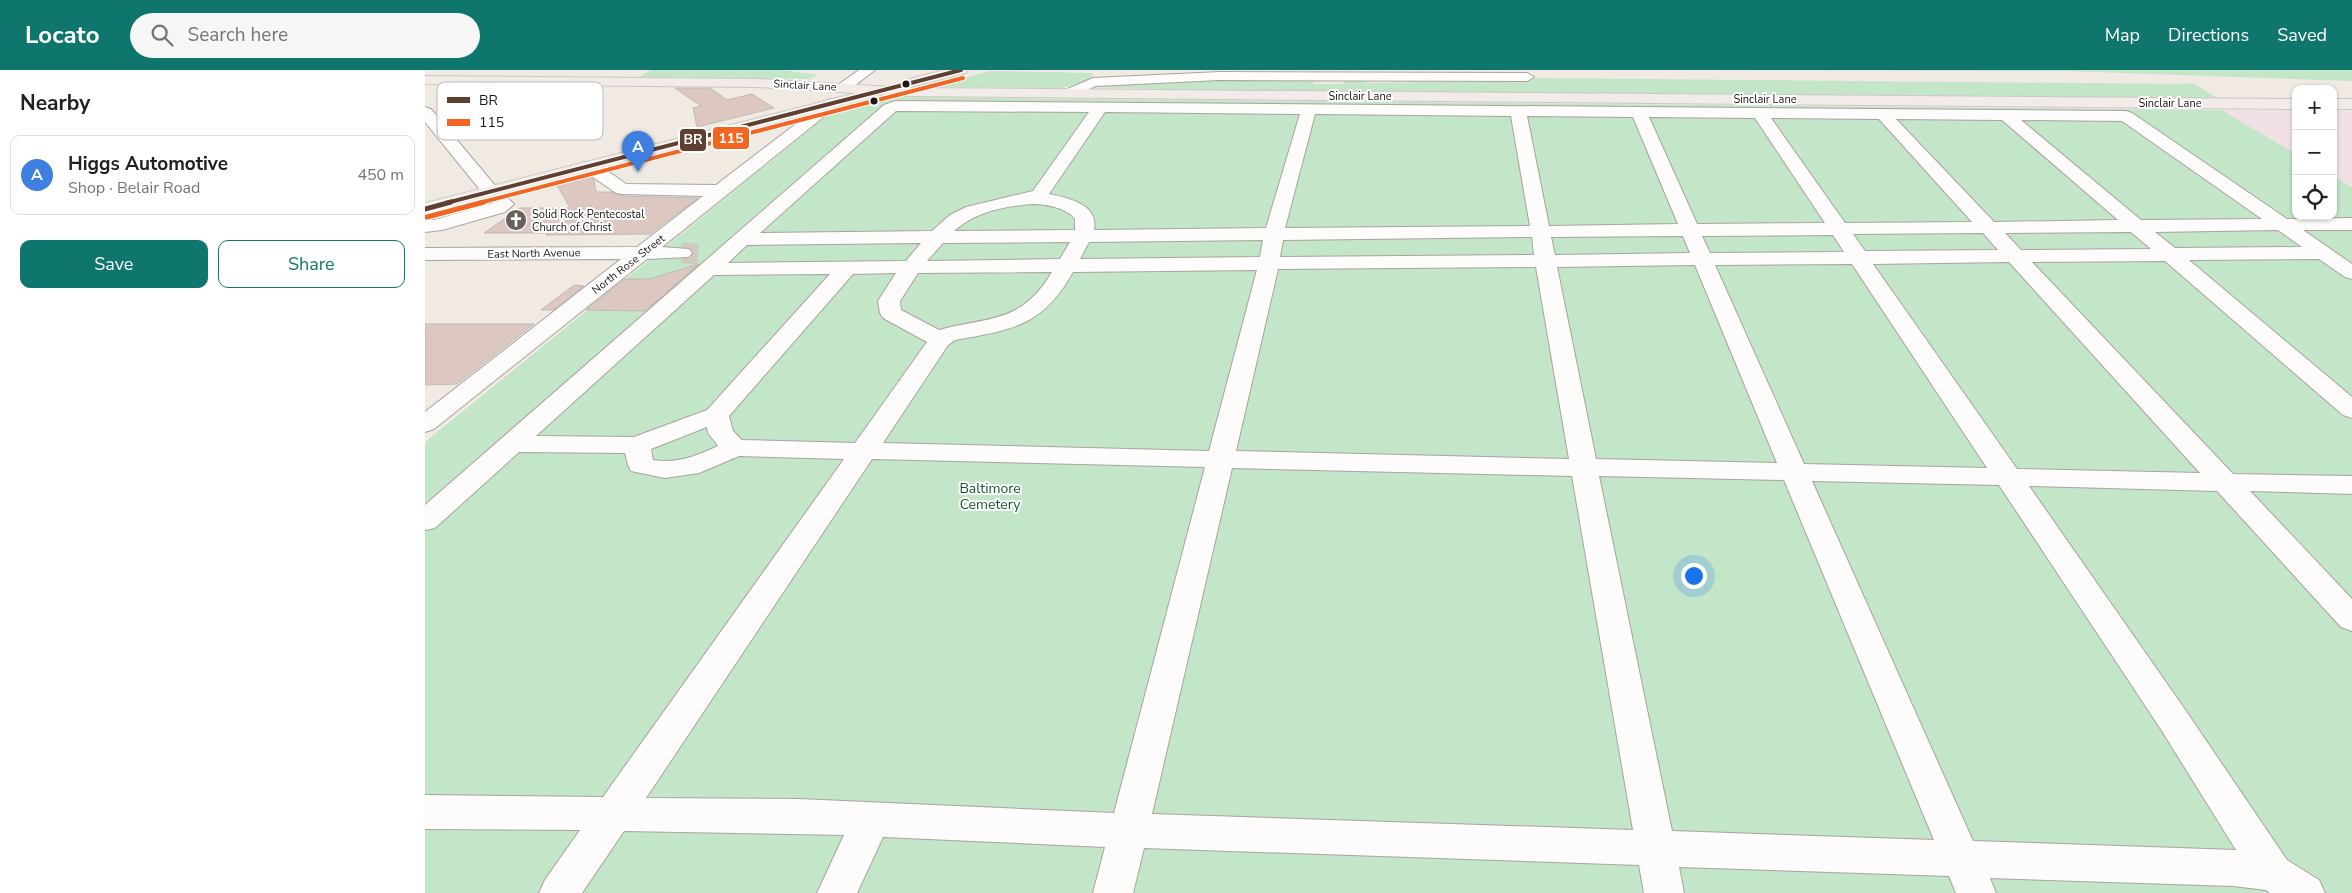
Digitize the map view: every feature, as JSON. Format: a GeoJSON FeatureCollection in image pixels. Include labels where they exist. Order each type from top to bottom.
{"type":"FeatureCollection","features":[{"type":"Feature","properties":{"kind":"main road"},"geometry":{"type":"LineString","coordinates":[[425,210],[961,70]]}},
{"type":"Feature","properties":{"kind":"main road","name":"Sinclair Lane"},"geometry":{"type":"LineString","coordinates":[[425,80],[721,82],[844,87],[882,91],[2292,104]]}},
{"type":"Feature","properties":{"kind":"main road"},"geometry":{"type":"LineString","coordinates":[[2337,104],[2352,104]]}},
{"type":"Feature","properties":{"kind":"street"},"geometry":{"type":"LineString","coordinates":[[844,87],[868,70]]}},
{"type":"Feature","properties":{"kind":"street"},"geometry":{"type":"LineString","coordinates":[[1070,93],[1093,82],[1220,76],[1527,78]]}},
{"type":"Feature","properties":{"kind":"street","name":"North Rose Street"},"geometry":{"type":"LineString","coordinates":[[425,408],[643,252],[831,104]]}},
{"type":"Feature","properties":{"kind":"street"},"geometry":{"type":"LineString","coordinates":[[425,521],[511,444],[696,259],[723,254],[889,108],[895,106],[2126,116],[2352,273]]}},
{"type":"Feature","properties":{"kind":"street"},"geometry":{"type":"LineString","coordinates":[[940,340],[897,316],[889,308],[892,295],[937,237],[966,213],[1039,195],[1101,107]]}},
{"type":"Feature","properties":{"kind":"street"},"geometry":{"type":"LineString","coordinates":[[1113,893],[1269,263],[1274,234],[1309,109]]}},
{"type":"Feature","properties":{"kind":"street"},"geometry":{"type":"LineString","coordinates":[[1518,111],[1583,466],[1665,893]]}},
{"type":"Feature","properties":{"kind":"street"},"geometry":{"type":"LineString","coordinates":[[425,112],[437,127]]}},
{"type":"Feature","properties":{"kind":"street"},"geometry":{"type":"LineString","coordinates":[[1639,112],[1975,893]]}},
{"type":"Feature","properties":{"kind":"street"},"geometry":{"type":"LineString","coordinates":[[1760,113],[2168,713],[2273,873],[2305,893]]}},
{"type":"Feature","properties":{"kind":"street"},"geometry":{"type":"LineString","coordinates":[[1883,114],[2352,619]]}},
{"type":"Feature","properties":{"kind":"street"},"geometry":{"type":"LineString","coordinates":[[2006,115],[2352,410]]}},
{"type":"Feature","properties":{"kind":"street"},"geometry":{"type":"LineString","coordinates":[[425,226],[435,226],[498,208],[505,204],[491,192],[448,140]]}},
{"type":"Feature","properties":{"kind":"street"},"geometry":{"type":"LineString","coordinates":[[589,166],[622,189],[721,191]]}},
{"type":"Feature","properties":{"kind":"street"},"geometry":{"type":"LineString","coordinates":[[559,893],[940,340],[948,335],[1013,319],[1029,311],[1050,292],[1082,236],[1086,219],[1079,211],[1061,204],[1033,198]]}},
{"type":"Feature","properties":{"kind":"street"},"geometry":{"type":"LineString","coordinates":[[741,239],[2352,224]]}},
{"type":"Feature","properties":{"kind":"street","name":"East North Avenue"},"geometry":{"type":"LineString","coordinates":[[425,254],[643,252],[696,259],[848,267],[913,267],[2352,252]]}},
{"type":"Feature","properties":{"kind":"street"},"geometry":{"type":"LineString","coordinates":[[425,275],[455,254]]}},
{"type":"Feature","properties":{"kind":"street"},"geometry":{"type":"LineString","coordinates":[[511,444],[637,445],[716,415],[848,267]]}},
{"type":"Feature","properties":{"kind":"street"},"geometry":{"type":"LineString","coordinates":[[716,415],[721,433],[735,448]]}},
{"type":"Feature","properties":{"kind":"street"},"geometry":{"type":"LineString","coordinates":[[637,445],[641,465],[655,471],[687,467],[735,448],[2007,476],[2225,484],[2352,485]]}},
{"type":"Feature","properties":{"kind":"street"},"geometry":{"type":"LineString","coordinates":[[425,812],[799,816],[1129,830],[2233,868],[2273,873]]}},
{"type":"Feature","properties":{"kind":"street"},"geometry":{"type":"LineString","coordinates":[[837,893],[871,820]]}},
{"type":"Feature","properties":{"kind":"shaded area"},"geometry":{"type":"Polygon","coordinates":[[[2221,110],[2292,110],[2292,152],[2221,110]]]}},
{"type":"Feature","properties":{"kind":"shaded area"},"geometry":{"type":"Polygon","coordinates":[[[2337,111],[2352,111],[2352,186],[2337,178],[2337,111]]]}},
{"type":"Feature","properties":{"kind":"green space"},"geometry":{"type":"Polygon","coordinates":[[[651,70],[783,70],[818,75],[808,79],[640,77],[651,70]]]}},
{"type":"Feature","properties":{"kind":"green space"},"geometry":{"type":"Polygon","coordinates":[[[1706,70],[2352,70],[2352,81],[2066,71],[1706,70]]]}},
{"type":"Feature","properties":{"kind":"green space"},"geometry":{"type":"Polygon","coordinates":[[[991,71],[1093,73],[1090,81],[1060,88],[930,87],[991,71]]]}},
{"type":"Feature","properties":{"kind":"green space"},"geometry":{"type":"Polygon","coordinates":[[[1532,78],[2193,83],[2220,100],[1226,91],[1087,87],[1098,83],[1121,85],[1141,81],[1314,79],[1313,84],[1343,84],[1348,79],[1366,79],[1366,83],[1507,81],[1532,78]]]}},
{"type":"Feature","properties":{"kind":"green space","name":"Baltimore Cemetery"},"geometry":{"type":"Polygon","coordinates":[[[893,97],[2221,110],[2292,152],[2292,220],[2337,220],[2337,178],[2352,187],[2352,893],[425,893],[425,442],[829,114],[893,97]]]}},
{"type":"Feature","properties":{"kind":"building"},"geometry":{"type":"Polygon","coordinates":[[[675,88],[710,88],[727,100],[752,94],[774,108],[697,127],[693,108],[701,106],[675,88]]]}},
{"type":"Feature","properties":{"kind":"building"},"geometry":{"type":"Polygon","coordinates":[[[589,177],[594,180],[596,192],[612,192],[622,196],[698,198],[650,234],[546,235],[549,233],[484,233],[520,208],[570,208],[557,185],[589,177]]]}},
{"type":"Feature","properties":{"kind":"building"},"geometry":{"type":"Polygon","coordinates":[[[699,264],[645,311],[586,310],[625,279],[649,279],[699,264]]]}},
{"type":"Feature","properties":{"kind":"building"},"geometry":{"type":"Polygon","coordinates":[[[574,285],[584,286],[553,310],[541,310],[574,285]]]}},
{"type":"Feature","properties":{"kind":"building"},"geometry":{"type":"Polygon","coordinates":[[[425,324],[534,324],[457,384],[425,385],[425,324]]]}},
{"type":"Feature","properties":{"kind":"tunnel"},"geometry":{"type":"LineString","coordinates":[[682,253],[698,254]]}},
{"type":"Feature","properties":{"kind":"transit line","name":"BR"},"geometry":{"type":"LineString","coordinates":[[425,209],[961,70]]}},
{"type":"Feature","properties":{"kind":"transit line","name":"115"},"geometry":{"type":"LineString","coordinates":[[427,217],[963,78]]}},
{"type":"Feature","properties":{"kind":"place","name":"Higgs Automotive"},"geometry":{"type":"Point","coordinates":[638,172]}},
{"type":"Feature","properties":{"kind":"place","name":"Solid Rock Pentecostal Church of Christ"},"geometry":{"type":"Point","coordinates":[516,220]}}]}
